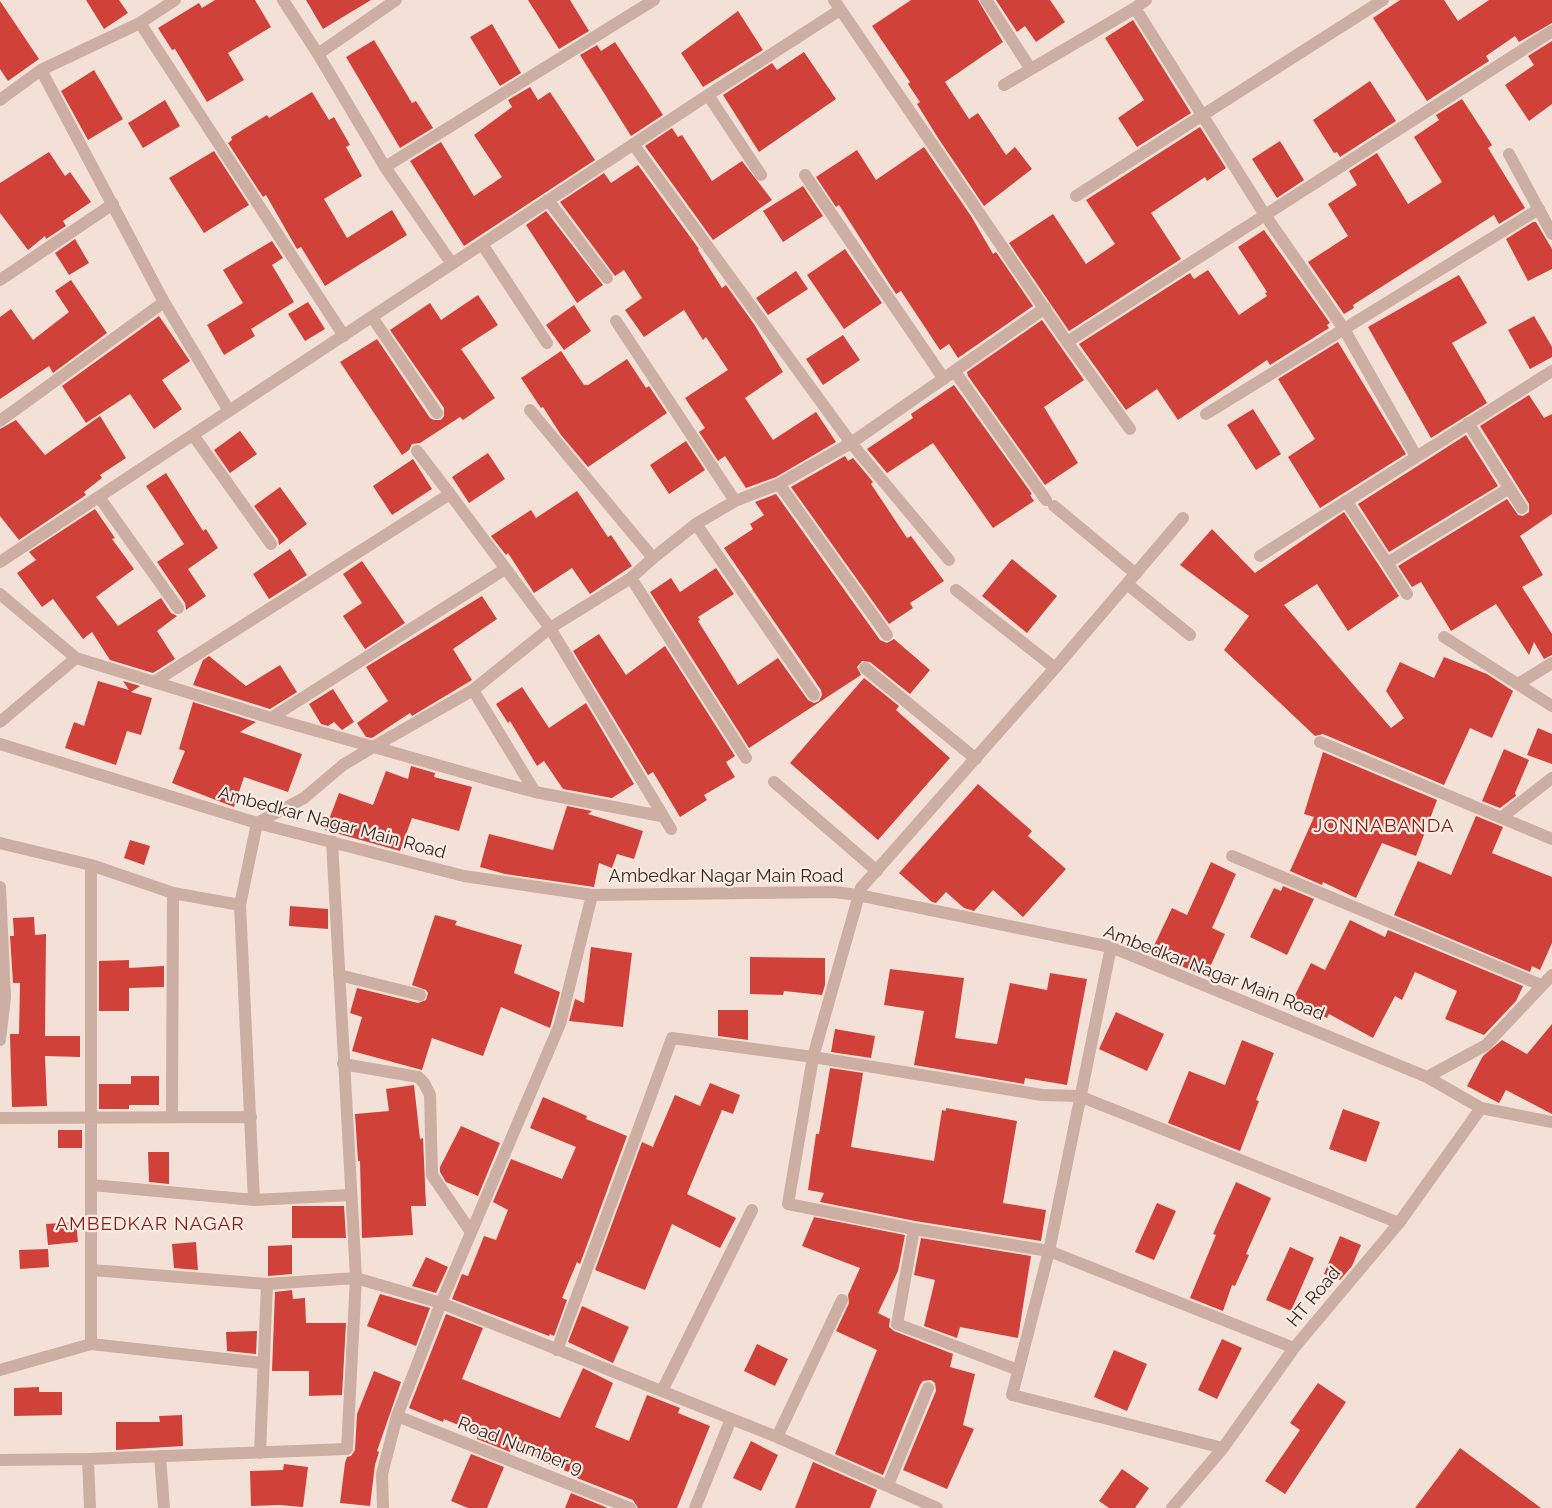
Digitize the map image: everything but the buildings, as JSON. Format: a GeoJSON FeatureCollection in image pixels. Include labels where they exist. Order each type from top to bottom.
{"type":"FeatureCollection","features":[{"type":"Feature","properties":{"kind":"street"},"geometry":{"type":"LineString","coordinates":[[0,100],[41,70],[140,23],[175,0]]}},
{"type":"Feature","properties":{"kind":"street"},"geometry":{"type":"LineString","coordinates":[[283,0],[318,54],[385,167],[452,264]]}},
{"type":"Feature","properties":{"kind":"street"},"geometry":{"type":"LineString","coordinates":[[318,54],[396,0]]}},
{"type":"Feature","properties":{"kind":"street"},"geometry":{"type":"LineString","coordinates":[[385,167],[654,0]]}},
{"type":"Feature","properties":{"kind":"street"},"geometry":{"type":"LineString","coordinates":[[986,0],[1030,68]]}},
{"type":"Feature","properties":{"kind":"street"},"geometry":{"type":"LineString","coordinates":[[1004,85],[1146,0]]}},
{"type":"Feature","properties":{"kind":"street"},"geometry":{"type":"LineString","coordinates":[[1076,196],[1383,0]]}},
{"type":"Feature","properties":{"kind":"street"},"geometry":{"type":"LineString","coordinates":[[0,562],[708,95],[837,5],[1067,342],[1130,429]]}},
{"type":"Feature","properties":{"kind":"street"},"geometry":{"type":"LineString","coordinates":[[1135,8],[1265,215],[1344,329],[1416,456]]}},
{"type":"Feature","properties":{"kind":"street"},"geometry":{"type":"LineString","coordinates":[[140,23],[344,336]]}},
{"type":"Feature","properties":{"kind":"street"},"geometry":{"type":"LineString","coordinates":[[1067,342],[1552,31]]}},
{"type":"Feature","properties":{"kind":"street"},"geometry":{"type":"LineString","coordinates":[[41,70],[164,302],[229,411]]}},
{"type":"Feature","properties":{"kind":"street"},"geometry":{"type":"LineString","coordinates":[[708,95],[761,176]]}},
{"type":"Feature","properties":{"kind":"street"},"geometry":{"type":"LineString","coordinates":[[634,144],[851,443],[949,560]]}},
{"type":"Feature","properties":{"kind":"street"},"geometry":{"type":"LineString","coordinates":[[1509,154],[1552,234]]}},
{"type":"Feature","properties":{"kind":"street"},"geometry":{"type":"LineString","coordinates":[[805,175],[949,375],[1050,503],[1136,574]]}},
{"type":"Feature","properties":{"kind":"street"},"geometry":{"type":"LineString","coordinates":[[548,200],[607,278]]}},
{"type":"Feature","properties":{"kind":"street"},"geometry":{"type":"LineString","coordinates":[[0,280],[112,204]]}},
{"type":"Feature","properties":{"kind":"street"},"geometry":{"type":"LineString","coordinates":[[1206,414],[1539,209]]}},
{"type":"Feature","properties":{"kind":"street"},"geometry":{"type":"LineString","coordinates":[[482,244],[547,343]]}},
{"type":"Feature","properties":{"kind":"street"},"geometry":{"type":"LineString","coordinates":[[0,421],[164,302]]}},
{"type":"Feature","properties":{"kind":"street"},"geometry":{"type":"LineString","coordinates":[[254,1200],[240,905],[257,823],[304,798],[343,765],[473,690],[550,628],[631,578],[696,524],[735,501],[778,484],[851,443],[1045,308]]}},
{"type":"Feature","properties":{"kind":"street"},"geometry":{"type":"LineString","coordinates":[[372,317],[437,413]]}},
{"type":"Feature","properties":{"kind":"street"},"geometry":{"type":"LineString","coordinates":[[616,321],[735,501]]}},
{"type":"Feature","properties":{"kind":"street"},"geometry":{"type":"LineString","coordinates":[[1260,556],[1552,371]]}},
{"type":"Feature","properties":{"kind":"street"},"geometry":{"type":"LineString","coordinates":[[530,410],[653,558]]}},
{"type":"Feature","properties":{"kind":"street"},"geometry":{"type":"LineString","coordinates":[[1468,423],[1508,489],[1522,508]]}},
{"type":"Feature","properties":{"kind":"street"},"geometry":{"type":"LineString","coordinates":[[193,435],[270,544]]}},
{"type":"Feature","properties":{"kind":"street"},"geometry":{"type":"LineString","coordinates":[[417,451],[550,628],[661,816],[671,829]]}},
{"type":"Feature","properties":{"kind":"street"},"geometry":{"type":"LineString","coordinates":[[778,484],[887,635]]}},
{"type":"Feature","properties":{"kind":"street"},"geometry":{"type":"LineString","coordinates":[[1387,563],[1508,489]]}},
{"type":"Feature","properties":{"kind":"street"},"geometry":{"type":"LineString","coordinates":[[154,682],[450,494]]}},
{"type":"Feature","properties":{"kind":"street"},"geometry":{"type":"LineString","coordinates":[[99,497],[178,608]]}},
{"type":"Feature","properties":{"kind":"street"},"geometry":{"type":"LineString","coordinates":[[1346,501],[1407,594]]}},
{"type":"Feature","properties":{"kind":"street"},"geometry":{"type":"LineString","coordinates":[[1182,518],[1136,574],[858,895],[813,1057],[788,1204],[914,1229],[1049,1251],[1294,1348]]}},
{"type":"Feature","properties":{"kind":"street"},"geometry":{"type":"LineString","coordinates":[[696,524],[814,695]]}},
{"type":"Feature","properties":{"kind":"street"},"geometry":{"type":"LineString","coordinates":[[270,718],[504,569]]}},
{"type":"Feature","properties":{"kind":"street"},"geometry":{"type":"LineString","coordinates":[[631,578],[746,758]]}},
{"type":"Feature","properties":{"kind":"street"},"geometry":{"type":"LineString","coordinates":[[1127,584],[1190,635]]}},
{"type":"Feature","properties":{"kind":"street"},"geometry":{"type":"LineString","coordinates":[[956,590],[1055,668]]}},
{"type":"Feature","properties":{"kind":"street"},"geometry":{"type":"LineString","coordinates":[[0,594],[76,658],[270,718],[535,792],[661,816]]}},
{"type":"Feature","properties":{"kind":"street"},"geometry":{"type":"LineString","coordinates":[[1444,637],[1552,706]]}},
{"type":"Feature","properties":{"kind":"street"},"geometry":{"type":"LineString","coordinates":[[0,722],[76,658]]}},
{"type":"Feature","properties":{"kind":"street"},"geometry":{"type":"LineString","coordinates":[[1518,684],[1552,663]]}},
{"type":"Feature","properties":{"kind":"street"},"geometry":{"type":"LineString","coordinates":[[865,668],[976,759]]}},
{"type":"Feature","properties":{"kind":"street"},"geometry":{"type":"LineString","coordinates":[[473,690],[535,792]]}},
{"type":"Feature","properties":{"kind":"street"},"geometry":{"type":"LineString","coordinates":[[1320,742],[1552,839]]}},
{"type":"Feature","properties":{"kind":"street","name":"Ambedkar Nagar Main Road"},"geometry":{"type":"LineString","coordinates":[[0,744],[257,823],[464,876],[592,895],[834,892],[858,895],[1110,947],[1427,1077],[1481,1108],[1552,1122]]}},
{"type":"Feature","properties":{"kind":"street"},"geometry":{"type":"LineString","coordinates":[[1502,817],[1552,778]]}},
{"type":"Feature","properties":{"kind":"street"},"geometry":{"type":"LineString","coordinates":[[774,782],[877,871]]}},
{"type":"Feature","properties":{"kind":"street"},"geometry":{"type":"LineString","coordinates":[[0,1460],[88,1460],[347,1449],[356,1278],[332,842]]}},
{"type":"Feature","properties":{"kind":"street"},"geometry":{"type":"LineString","coordinates":[[0,843],[91,864],[173,894],[240,905]]}},
{"type":"Feature","properties":{"kind":"street"},"geometry":{"type":"LineString","coordinates":[[1232,856],[1541,985]]}},
{"type":"Feature","properties":{"kind":"street"},"geometry":{"type":"LineString","coordinates":[[91,864],[92,1344]]}},
{"type":"Feature","properties":{"kind":"street"},"geometry":{"type":"LineString","coordinates":[[0,887],[6,997],[0,1040]]}},
{"type":"Feature","properties":{"kind":"street"},"geometry":{"type":"LineString","coordinates":[[172,1118],[173,894]]}},
{"type":"Feature","properties":{"kind":"street"},"geometry":{"type":"LineString","coordinates":[[383,1508],[382,1474],[397,1416],[441,1303],[560,1024],[592,895]]}},
{"type":"Feature","properties":{"kind":"street"},"geometry":{"type":"LineString","coordinates":[[1110,947],[1049,1251],[1012,1396],[1222,1448]]}},
{"type":"Feature","properties":{"kind":"street"},"geometry":{"type":"LineString","coordinates":[[339,975],[420,995]]}},
{"type":"Feature","properties":{"kind":"street"},"geometry":{"type":"LineString","coordinates":[[1427,1077],[1486,1045],[1541,985],[1552,976]]}},
{"type":"Feature","properties":{"kind":"street"},"geometry":{"type":"LineString","coordinates":[[557,1350],[672,1038],[813,1057],[1042,1095],[1080,1096],[1399,1223]]}},
{"type":"Feature","properties":{"kind":"street"},"geometry":{"type":"LineString","coordinates":[[343,1064],[418,1078],[424,1083],[430,1095],[432,1175],[471,1232]]}},
{"type":"Feature","properties":{"kind":"street","name":"HT Road"},"geometry":{"type":"LineString","coordinates":[[1172,1508],[1222,1448],[1294,1348],[1399,1223],[1481,1108]]}},
{"type":"Feature","properties":{"kind":"street"},"geometry":{"type":"LineString","coordinates":[[0,1118],[251,1117]]}},
{"type":"Feature","properties":{"kind":"street"},"geometry":{"type":"LineString","coordinates":[[92,1185],[254,1200],[350,1195]]}},
{"type":"Feature","properties":{"kind":"street"},"geometry":{"type":"LineString","coordinates":[[662,1391],[752,1210]]}},
{"type":"Feature","properties":{"kind":"street"},"geometry":{"type":"LineString","coordinates":[[914,1229],[897,1324],[1018,1370]]}},
{"type":"Feature","properties":{"kind":"street"},"geometry":{"type":"LineString","coordinates":[[92,1270],[267,1284],[356,1278],[441,1303],[777,1437],[937,1508]]}},
{"type":"Feature","properties":{"kind":"street"},"geometry":{"type":"LineString","coordinates":[[260,1453],[262,1363],[267,1284]]}},
{"type":"Feature","properties":{"kind":"street"},"geometry":{"type":"LineString","coordinates":[[777,1437],[842,1300]]}},
{"type":"Feature","properties":{"kind":"street"},"geometry":{"type":"LineString","coordinates":[[0,1370],[92,1344],[262,1363]]}},
{"type":"Feature","properties":{"kind":"street"},"geometry":{"type":"LineString","coordinates":[[888,1485],[928,1388]]}},
{"type":"Feature","properties":{"kind":"street","name":"Road Number 9"},"geometry":{"type":"LineString","coordinates":[[397,1416],[630,1508]]}},
{"type":"Feature","properties":{"kind":"street"},"geometry":{"type":"LineString","coordinates":[[695,1508],[731,1419]]}},
{"type":"Feature","properties":{"kind":"street"},"geometry":{"type":"LineString","coordinates":[[160,1456],[164,1508]]}},
{"type":"Feature","properties":{"kind":"street"},"geometry":{"type":"LineString","coordinates":[[88,1460],[90,1508]]}},
{"type":"Feature","properties":{"kind":"district","name":"JONNABANDA"},"geometry":{"type":"Point","coordinates":[1384,826]}},
{"type":"Feature","properties":{"kind":"district","name":"AMBEDKAR NAGAR"},"geometry":{"type":"Point","coordinates":[150,1224]}}]}
